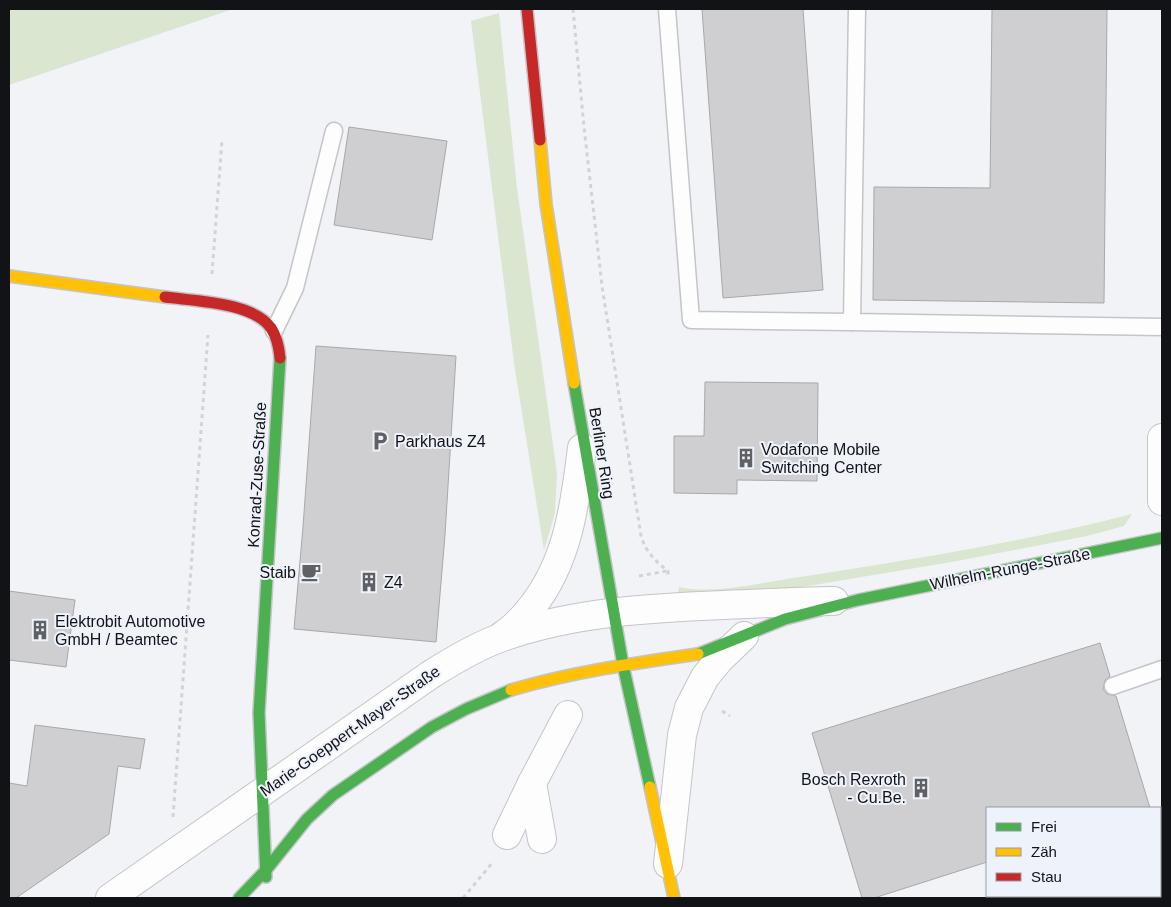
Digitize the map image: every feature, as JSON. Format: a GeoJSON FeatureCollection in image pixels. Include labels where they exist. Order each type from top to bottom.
{"type":"FeatureCollection","features":[{"type":"Feature","properties":{"kind":"street","name":"Berliner Ring"},"geometry":{"type":"LineString","coordinates":[[527,9],[546,204],[583,439],[612,613],[674,898]]}},
{"type":"Feature","properties":{"kind":"street"},"geometry":{"type":"LineString","coordinates":[[9,276],[210,302],[248,310],[267,322],[274,331]]}},
{"type":"Feature","properties":{"kind":"street","name":"Konrad-Zuse-Straße"},"geometry":{"type":"LineString","coordinates":[[266,889],[260,691],[280,370],[280,356],[274,331]]}},
{"type":"Feature","properties":{"kind":"street"},"geometry":{"type":"LineString","coordinates":[[1162,438],[1162,500]]}},
{"type":"Feature","properties":{"kind":"street"},"geometry":{"type":"LineString","coordinates":[[500,638],[516,625],[540,597],[563,551],[573,514],[583,439]]}},
{"type":"Feature","properties":{"kind":"street","name":"Wilhelm-Runge-Straße"},"geometry":{"type":"LineString","coordinates":[[623,665],[702,653],[785,620],[858,600],[1162,538]]}},
{"type":"Feature","properties":{"kind":"street","name":"Wilhelm-Runge-Straße"},"geometry":{"type":"LineString","coordinates":[[612,613],[670,607],[858,600]]}},
{"type":"Feature","properties":{"kind":"street","name":"Marie-Goeppert-Mayer-Straße"},"geometry":{"type":"LineString","coordinates":[[110,898],[430,675],[463,655],[500,638],[557,622],[612,613]]}},
{"type":"Feature","properties":{"kind":"street","name":"Wilhelm-Runge-Straße"},"geometry":{"type":"LineString","coordinates":[[668,871],[682,735],[688,708],[694,695],[713,667],[745,635]]}},
{"type":"Feature","properties":{"kind":"street"},"geometry":{"type":"LineString","coordinates":[[239,898],[266,870],[296,831],[326,802],[432,727],[466,708],[499,694],[529,685],[623,665]]}},
{"type":"Feature","properties":{"kind":"street"},"geometry":{"type":"LineString","coordinates":[[501,847],[568,715]]}},
{"type":"Feature","properties":{"kind":"street"},"geometry":{"type":"LineString","coordinates":[[532,783],[542,839]]}},
{"type":"Feature","properties":{"kind":"lane"},"geometry":{"type":"LineString","coordinates":[[667,9],[691,320],[1162,327]]}},
{"type":"Feature","properties":{"kind":"lane"},"geometry":{"type":"LineString","coordinates":[[852,322],[857,9]]}},
{"type":"Feature","properties":{"kind":"lane"},"geometry":{"type":"LineString","coordinates":[[274,331],[295,288],[334,131]]}},
{"type":"Feature","properties":{"kind":"lane"},"geometry":{"type":"LineString","coordinates":[[1113,686],[1162,669]]}},
{"type":"Feature","properties":{"kind":"path"},"geometry":{"type":"LineString","coordinates":[[573,9],[602,286],[640,526],[644,545],[656,562],[668,571]]}},
{"type":"Feature","properties":{"kind":"path"},"geometry":{"type":"LineString","coordinates":[[169,856],[222,140]]}},
{"type":"Feature","properties":{"kind":"path"},"geometry":{"type":"LineString","coordinates":[[463,898],[501,847]]}},
{"type":"Feature","properties":{"kind":"green space"},"geometry":{"type":"Polygon","coordinates":[[[9,9],[233,9],[9,85],[9,9]]]}},
{"type":"Feature","properties":{"kind":"green space"},"geometry":{"type":"Polygon","coordinates":[[[499,13],[517,188],[557,473],[555,513],[544,550],[514,363],[471,21],[499,13]]]}},
{"type":"Feature","properties":{"kind":"green space"},"geometry":{"type":"Polygon","coordinates":[[[1132,514],[1124,526],[1087,536],[957,561],[736,598],[677,599],[679,587],[708,590],[723,589],[883,564],[1008,542],[1132,514]]]}},
{"type":"Feature","properties":{"kind":"building"},"geometry":{"type":"Polygon","coordinates":[[[702,9],[803,9],[823,290],[723,298],[702,9]]]}},
{"type":"Feature","properties":{"kind":"building"},"geometry":{"type":"Polygon","coordinates":[[[992,9],[1107,9],[1104,303],[873,300],[874,187],[990,188],[992,9]]]}},
{"type":"Feature","properties":{"kind":"building"},"geometry":{"type":"Polygon","coordinates":[[[349,127],[447,141],[432,240],[334,225],[349,127]]]}},
{"type":"Feature","properties":{"kind":"building","name":"Parkhaus Z4"},"geometry":{"type":"Polygon","coordinates":[[[316,346],[456,356],[445,535],[436,642],[294,629],[316,346]]]}},
{"type":"Feature","properties":{"kind":"building","name":"Vodafone Mobile Switching Center"},"geometry":{"type":"Polygon","coordinates":[[[705,382],[818,383],[817,481],[737,480],[737,494],[674,493],[674,436],[704,436],[705,382]]]}},
{"type":"Feature","properties":{"kind":"building","name":"Elektrobit Automotive GmbH / Beamtec"},"geometry":{"type":"Polygon","coordinates":[[[9,591],[75,600],[66,667],[9,660],[9,591]]]}},
{"type":"Feature","properties":{"kind":"building","name":"Bosch Rexroth - Cu.Be."},"geometry":{"type":"Polygon","coordinates":[[[1100,643],[1110,676],[1105,680],[1103,689],[1107,694],[1116,696],[1150,807],[986,807],[986,862],[874,898],[862,898],[812,733],[1100,643]]]}},
{"type":"Feature","properties":{"kind":"building"},"geometry":{"type":"Polygon","coordinates":[[[35,725],[145,739],[140,769],[118,766],[109,834],[16,898],[9,898],[9,783],[27,786],[35,725]]]}},
{"type":"Feature","properties":{"kind":"traffic: fast"},"geometry":{"type":"LineString","coordinates":[[266,877],[259,713],[280,358]]}},
{"type":"Feature","properties":{"kind":"traffic: fast"},"geometry":{"type":"LineString","coordinates":[[574,383],[623,665],[650,787]]}},
{"type":"Feature","properties":{"kind":"traffic: fast"},"geometry":{"type":"LineString","coordinates":[[698,654],[785,619],[858,600],[1162,538]]}},
{"type":"Feature","properties":{"kind":"traffic: fast"},"geometry":{"type":"LineString","coordinates":[[239,898],[266,870],[307,819],[333,795],[432,727],[466,709],[511,690]]}},
{"type":"Feature","properties":{"kind":"traffic: slow"},"geometry":{"type":"LineString","coordinates":[[540,140],[546,204],[574,383]]}},
{"type":"Feature","properties":{"kind":"traffic: slow"},"geometry":{"type":"LineString","coordinates":[[9,276],[165,297]]}},
{"type":"Feature","properties":{"kind":"traffic: slow"},"geometry":{"type":"LineString","coordinates":[[511,690],[580,673],[698,654]]}},
{"type":"Feature","properties":{"kind":"traffic: slow"},"geometry":{"type":"LineString","coordinates":[[650,787],[674,898]]}},
{"type":"Feature","properties":{"kind":"traffic: jam"},"geometry":{"type":"LineString","coordinates":[[527,9],[540,140]]}},
{"type":"Feature","properties":{"kind":"traffic: jam"},"geometry":{"type":"LineString","coordinates":[[165,297],[222,304],[251,313],[262,319],[271,328],[275,335],[280,358]]}},
{"type":"Feature","properties":{"kind":"place","name":"Parkhaus Z4"},"geometry":{"type":"Point","coordinates":[380,441]}},
{"type":"Feature","properties":{"kind":"place","name":"Vodafone Mobile Switching Center"},"geometry":{"type":"Point","coordinates":[746,458]}},
{"type":"Feature","properties":{"kind":"place","name":"Staib"},"geometry":{"type":"Point","coordinates":[311,572]}},
{"type":"Feature","properties":{"kind":"place","name":"Z4"},"geometry":{"type":"Point","coordinates":[369,582]}},
{"type":"Feature","properties":{"kind":"place","name":"Elektrobit Automotive GmbH / Beamtec"},"geometry":{"type":"Point","coordinates":[40,630]}},
{"type":"Feature","properties":{"kind":"place","name":"Bosch Rexroth - Cu.Be."},"geometry":{"type":"Point","coordinates":[921,788]}}]}
